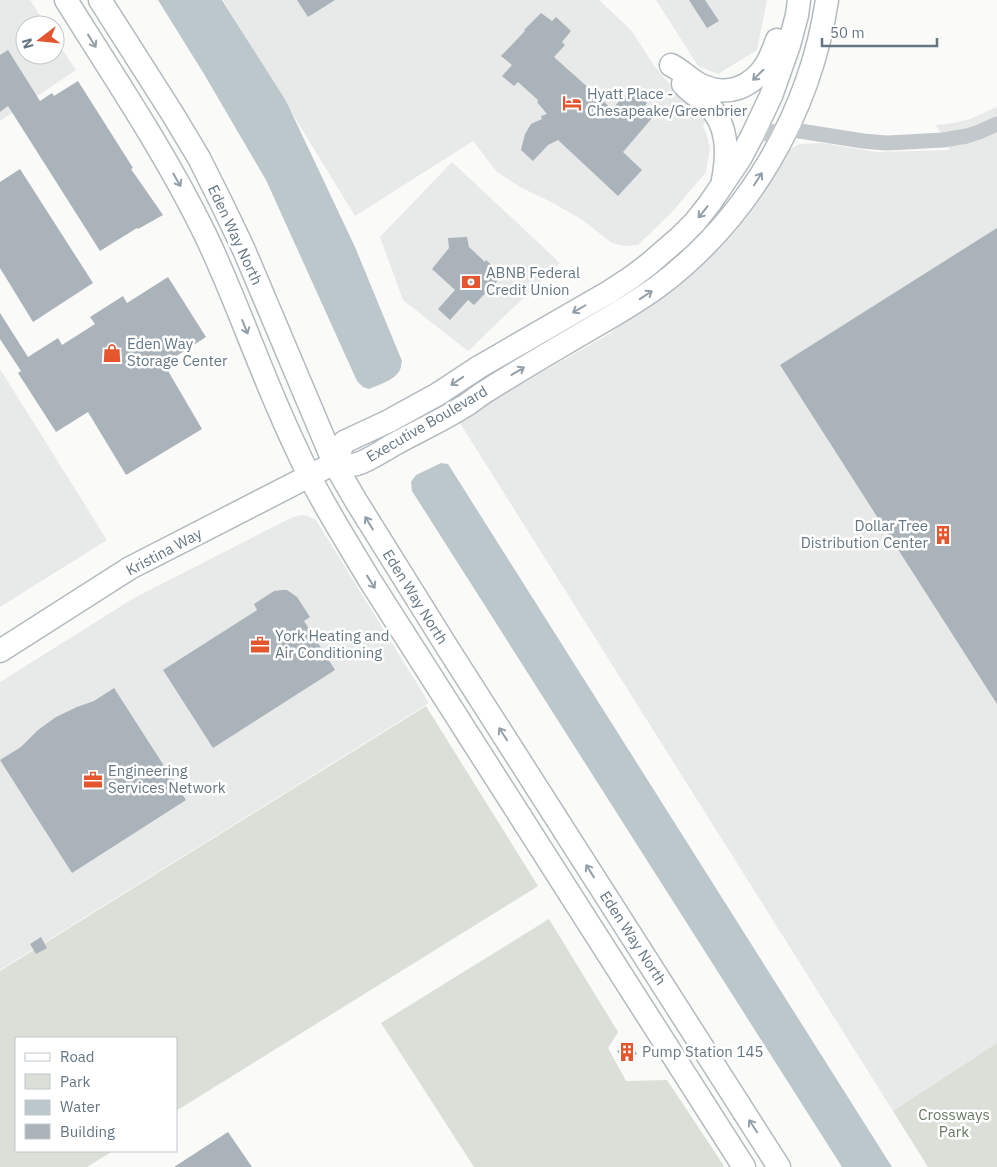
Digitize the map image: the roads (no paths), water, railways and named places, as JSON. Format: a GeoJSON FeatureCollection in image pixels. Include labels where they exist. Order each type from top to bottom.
{"type":"FeatureCollection","features":[{"type":"Feature","properties":{"kind":"street","name":"Eden Way North"},"geometry":{"type":"LineString","coordinates":[[66,0],[180,184],[226,280],[297,451],[369,579],[744,1167]]}},
{"type":"Feature","properties":{"kind":"street","name":"Eden Way North"},"geometry":{"type":"LineString","coordinates":[[100,0],[172,112],[199,158],[244,250],[334,463],[386,551],[779,1167]]}},
{"type":"Feature","properties":{"kind":"street"},"geometry":{"type":"LineString","coordinates":[[723,185],[727,149],[723,129],[715,112],[678,80],[671,65],[679,69],[694,82],[714,90],[730,91],[744,86],[767,65],[794,0]]}},
{"type":"Feature","properties":{"kind":"street","name":"Executive Boulevard"},"geometry":{"type":"LineString","coordinates":[[799,0],[790,45],[771,96],[741,157],[705,210],[665,252],[609,292],[479,367],[431,398],[389,421],[344,442],[334,463],[355,465],[454,412],[507,378],[621,312],[690,260],[726,221],[753,188],[768,165],[802,94],[821,34],[827,0]]}},
{"type":"Feature","properties":{"kind":"street"},"geometry":{"type":"LineString","coordinates":[[752,136],[787,128],[863,141],[907,142],[944,140],[967,136],[997,124]]}},
{"type":"Feature","properties":{"kind":"street","name":"Kristina Way"},"geometry":{"type":"LineString","coordinates":[[0,651],[130,568],[334,463]]}},
{"type":"Feature","properties":{"kind":"water"},"geometry":{"type":"Polygon","coordinates":[[[158,0],[222,0],[286,101],[355,247],[402,361],[399,372],[392,378],[369,389],[363,387],[357,381],[266,180],[158,0]]]}},
{"type":"Feature","properties":{"kind":"water"},"geometry":{"type":"Polygon","coordinates":[[[441,463],[448,464],[892,1167],[842,1167],[412,491],[411,482],[416,475],[441,463]]]}},
{"type":"Feature","properties":{"kind":"place","name":"Hyatt Place - Chesapeake/Greenbrier"},"geometry":{"type":"Point","coordinates":[572,103]}},
{"type":"Feature","properties":{"kind":"place","name":"ABNB Federal Credit Union"},"geometry":{"type":"Point","coordinates":[471,282]}},
{"type":"Feature","properties":{"kind":"place","name":"Eden Way Storage Center"},"geometry":{"type":"Point","coordinates":[112,353]}},
{"type":"Feature","properties":{"kind":"place","name":"Dollar Tree Distribution Center"},"geometry":{"type":"Point","coordinates":[943,535]}},
{"type":"Feature","properties":{"kind":"place","name":"York Heating and Air Conditioning"},"geometry":{"type":"Point","coordinates":[260,645]}},
{"type":"Feature","properties":{"kind":"place","name":"Engineering Services Network"},"geometry":{"type":"Point","coordinates":[93,780]}},
{"type":"Feature","properties":{"kind":"place","name":"Pump Station 145"},"geometry":{"type":"Point","coordinates":[627,1052]}},
{"type":"Feature","properties":{"kind":"park label","name":"Crossways Park"},"geometry":{"type":"Point","coordinates":[954,1124]}}]}
